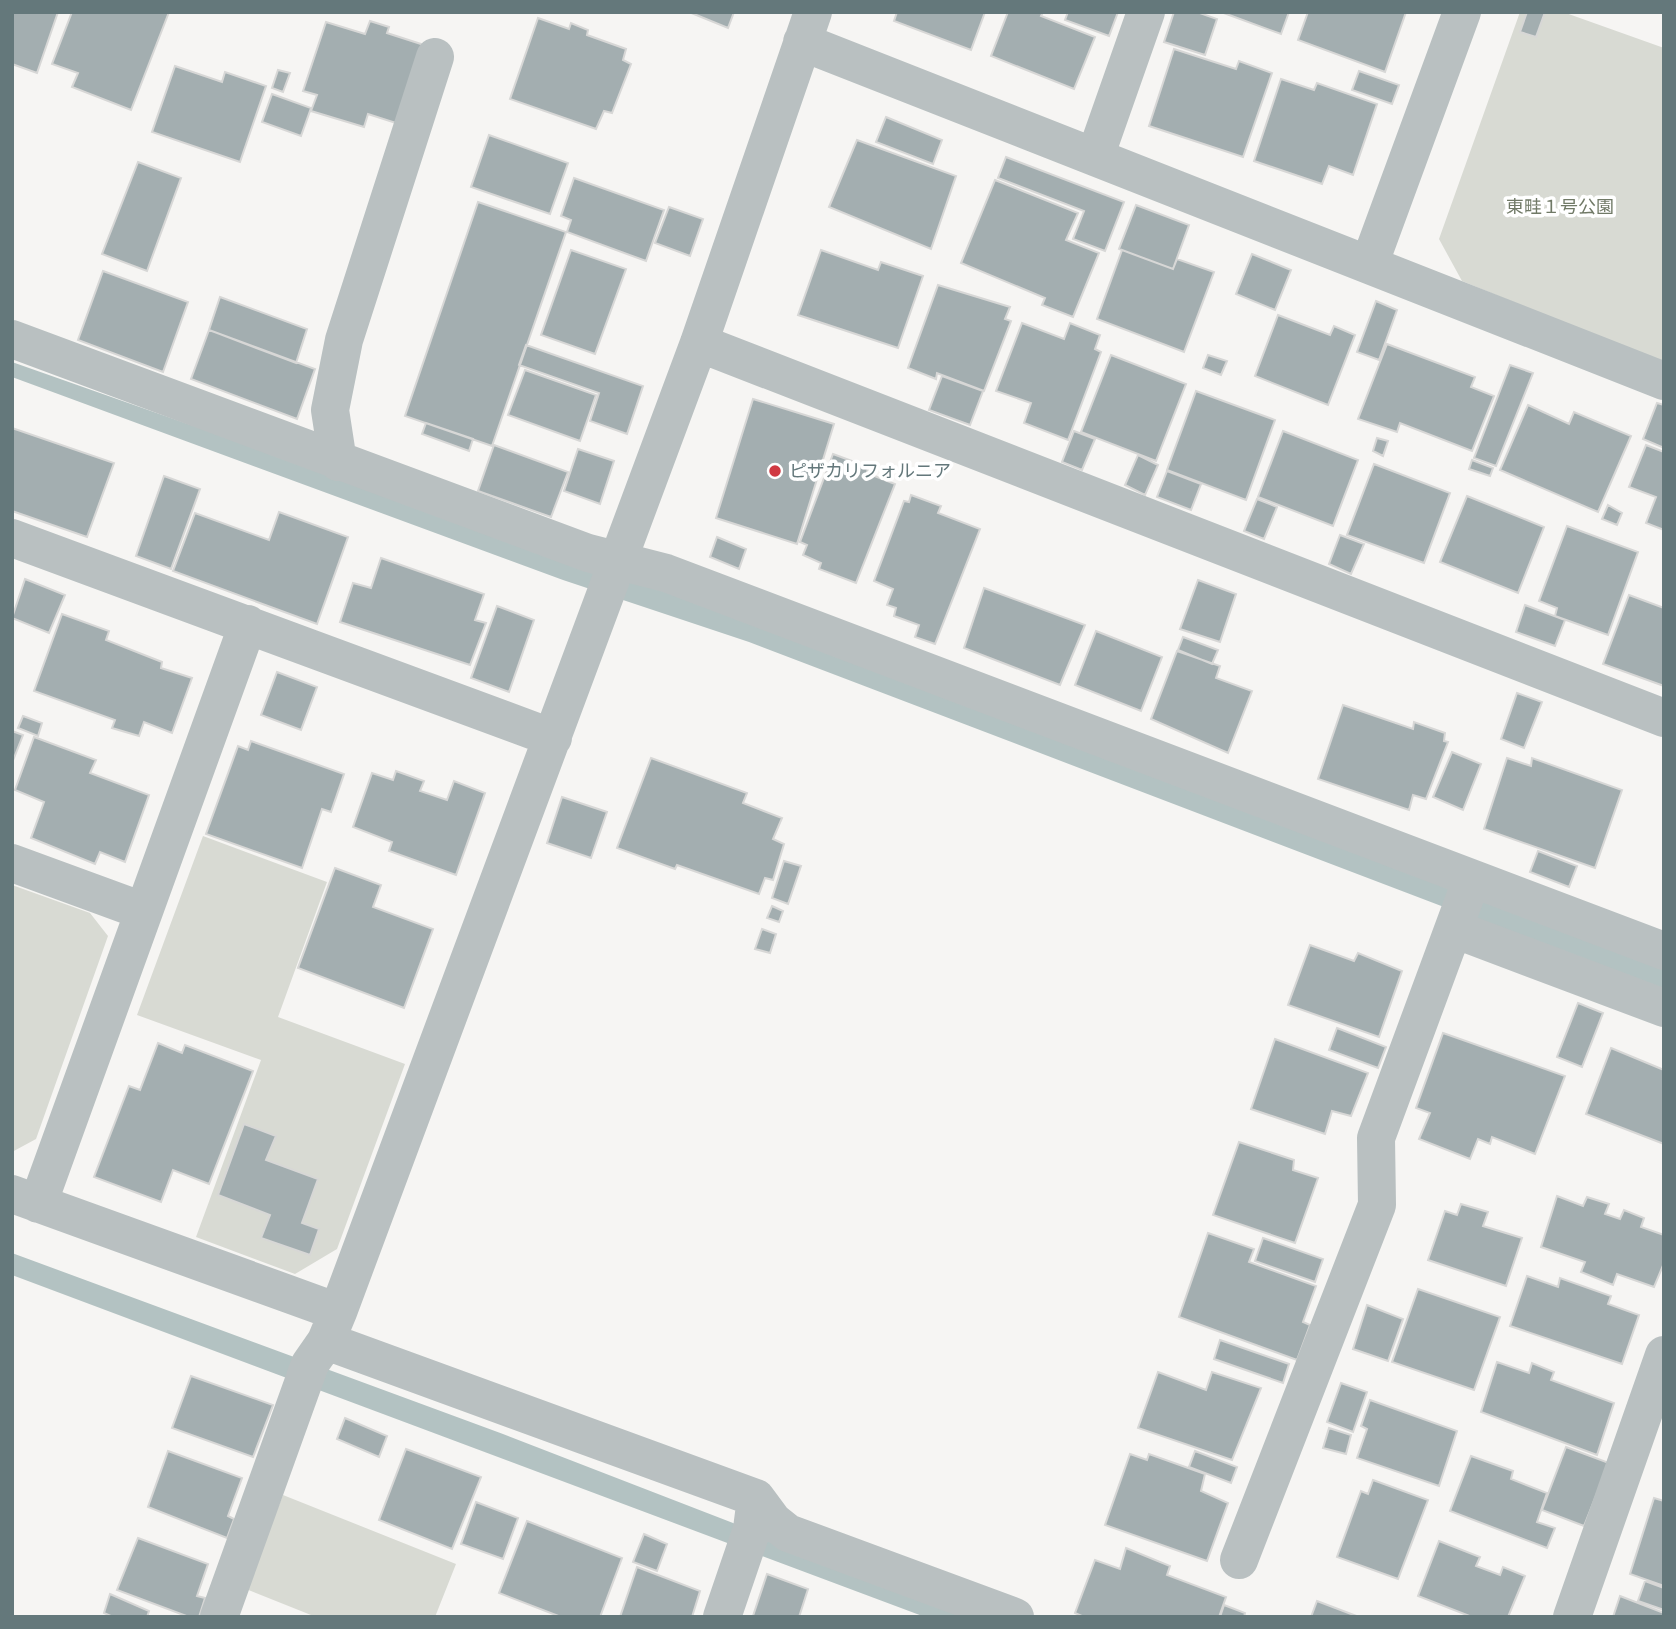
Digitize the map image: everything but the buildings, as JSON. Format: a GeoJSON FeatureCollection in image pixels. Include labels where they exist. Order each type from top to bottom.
{"type":"FeatureCollection","features":[{"type":"Feature","properties":{"kind":"street"},"geometry":{"type":"LineString","coordinates":[[1095,157],[1146,12]]}},
{"type":"Feature","properties":{"kind":"street"},"geometry":{"type":"LineString","coordinates":[[1369,265],[1462,12]]}},
{"type":"Feature","properties":{"kind":"street"},"geometry":{"type":"LineString","coordinates":[[219,1617],[553,738],[699,343],[808,27],[1095,157],[1664,381]]}},
{"type":"Feature","properties":{"kind":"street"},"geometry":{"type":"LineString","coordinates":[[338,462],[330,410],[344,340],[435,57]]}},
{"type":"Feature","properties":{"kind":"street"},"geometry":{"type":"LineString","coordinates":[[12,339],[588,553],[610,578]]}},
{"type":"Feature","properties":{"kind":"street"},"geometry":{"type":"LineString","coordinates":[[699,343],[1664,718]]}},
{"type":"Feature","properties":{"kind":"street"},"geometry":{"type":"LineString","coordinates":[[12,538],[553,738]]}},
{"type":"Feature","properties":{"kind":"street"},"geometry":{"type":"LineString","coordinates":[[610,578],[666,573],[1463,905],[1599,981],[1664,1008]]}},
{"type":"Feature","properties":{"kind":"street"},"geometry":{"type":"LineString","coordinates":[[248,624],[143,911],[25,1199],[319,1352],[751,1527],[773,1521],[788,1533],[1015,1617]]}},
{"type":"Feature","properties":{"kind":"street"},"geometry":{"type":"LineString","coordinates":[[12,863],[143,911]]}},
{"type":"Feature","properties":{"kind":"street"},"geometry":{"type":"LineString","coordinates":[[1463,905],[1615,936],[1664,951]]}},
{"type":"Feature","properties":{"kind":"street"},"geometry":{"type":"LineString","coordinates":[[1239,1560],[1377,1205],[1376,1138],[1463,905]]}},
{"type":"Feature","properties":{"kind":"street"},"geometry":{"type":"LineString","coordinates":[[1599,981],[1615,936]]}},
{"type":"Feature","properties":{"kind":"street"},"geometry":{"type":"LineString","coordinates":[[1572,1617],[1664,1355]]}},
{"type":"Feature","properties":{"kind":"street"},"geometry":{"type":"LineString","coordinates":[[722,1617],[751,1527]]}},
{"type":"Feature","properties":{"kind":"green space","name":"東畦１号公園"},"geometry":{"type":"Polygon","coordinates":[[[1520,12],[1563,12],[1664,48],[1664,364],[1462,281],[1439,239],[1520,12]]]}},
{"type":"Feature","properties":{"kind":"green space"},"geometry":{"type":"Polygon","coordinates":[[[203,836],[327,882],[278,1017],[405,1064],[337,1249],[295,1274],[196,1237],[261,1060],[137,1015],[203,836]]]}},
{"type":"Feature","properties":{"kind":"green space"},"geometry":{"type":"Polygon","coordinates":[[[12,885],[90,913],[108,936],[36,1139],[12,1152],[12,885]]]}},
{"type":"Feature","properties":{"kind":"green space"},"geometry":{"type":"Polygon","coordinates":[[[283,1495],[456,1564],[435,1617],[316,1617],[246,1589],[283,1495]]]}},
{"type":"Feature","properties":{"kind":"shaded area"},"geometry":{"type":"Polygon","coordinates":[[[12,362],[665,592],[1664,969],[1664,991],[749,642],[563,580],[12,377],[12,362]]]}},
{"type":"Feature","properties":{"kind":"shaded area"},"geometry":{"type":"Polygon","coordinates":[[[12,1253],[503,1434],[976,1617],[925,1617],[12,1275],[12,1253]]]}},
{"type":"Feature","properties":{"kind":"place","name":"ピザカリフォルニア"},"geometry":{"type":"Point","coordinates":[775,471]}}]}
